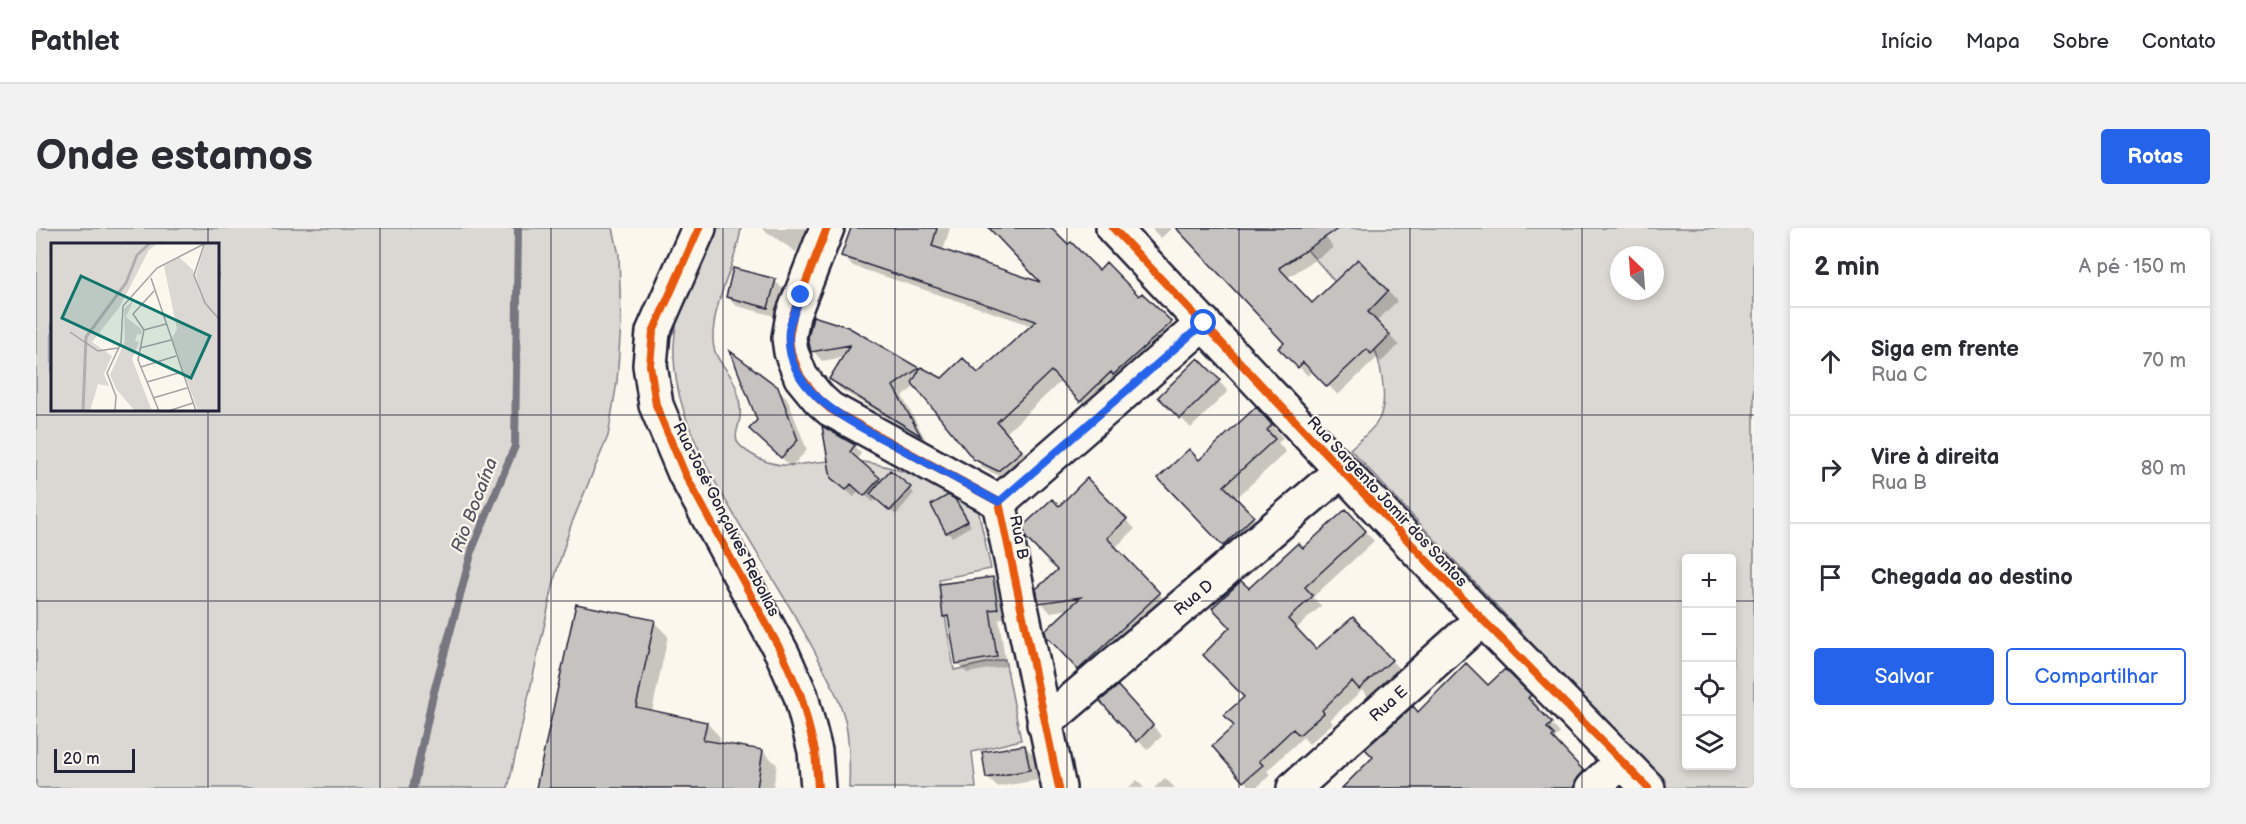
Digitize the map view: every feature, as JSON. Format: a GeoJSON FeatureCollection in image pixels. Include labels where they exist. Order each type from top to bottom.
{"type":"FeatureCollection","features":[{"type":"Feature","properties":{"kind":"street","name":"Rua José Gonçalves Rebollas"},"geometry":{"type":"LineString","coordinates":[[699,228],[653,332],[650,365],[656,405],[685,474],[782,653],[801,696],[815,751],[818,788]]}},
{"type":"Feature","properties":{"kind":"street","name":"Rua B"},"geometry":{"type":"LineString","coordinates":[[827,228],[789,327],[791,352],[801,377],[819,399],[846,419],[999,502],[1059,788]]}},
{"type":"Feature","properties":{"kind":"street","name":"Rua Sargento Jomir dos Santos"},"geometry":{"type":"LineString","coordinates":[[1113,228],[1482,619],[1648,788]]}},
{"type":"Feature","properties":{"kind":"street"},"geometry":{"type":"LineString","coordinates":[[999,502],[1204,323]]}},
{"type":"Feature","properties":{"kind":"street","name":"Rua D"},"geometry":{"type":"LineString","coordinates":[[1044,724],[1341,471]]}},
{"type":"Feature","properties":{"kind":"street","name":"Rua E"},"geometry":{"type":"LineString","coordinates":[[1294,788],[1482,619]]}},
{"type":"Feature","properties":{"kind":"street"},"geometry":{"type":"LineString","coordinates":[[1593,788],[1623,761]]}},
{"type":"Feature","properties":{"kind":"shaded area"},"geometry":{"type":"Polygon","coordinates":[[[36,228],[613,228],[619,255],[621,323],[617,382],[608,436],[571,525],[556,573],[508,788],[36,788],[36,228]]]}},
{"type":"Feature","properties":{"kind":"shaded area"},"geometry":{"type":"Polygon","coordinates":[[[710,228],[741,228],[736,252],[719,300],[713,337],[716,355],[729,373],[737,390],[740,419],[736,437],[740,446],[760,459],[778,465],[846,461],[885,466],[925,480],[977,505],[991,569],[939,579],[954,670],[1005,659],[1021,740],[972,752],[976,788],[849,788],[848,737],[836,695],[804,631],[711,474],[696,443],[679,395],[674,362],[678,314],[710,228]]]}},
{"type":"Feature","properties":{"kind":"shaded area"},"geometry":{"type":"Polygon","coordinates":[[[1287,228],[1754,228],[1754,788],[1667,788],[1350,449],[1379,419],[1383,404],[1382,378],[1377,356],[1359,315],[1332,278],[1287,228]]]}},
{"type":"Feature","properties":{"kind":"building"},"geometry":{"type":"Polygon","coordinates":[[[851,228],[937,228],[932,246],[1040,282],[989,228],[1052,228],[1068,244],[1071,242],[1099,270],[1106,262],[1139,296],[1142,293],[1172,322],[1113,375],[1111,372],[1080,402],[1051,371],[997,422],[1022,451],[998,471],[973,459],[912,383],[921,367],[942,378],[963,358],[978,373],[1036,321],[841,256],[851,228]]]}},
{"type":"Feature","properties":{"kind":"building"},"geometry":{"type":"Polygon","coordinates":[[[1176,228],[1339,228],[1279,268],[1312,303],[1358,259],[1388,291],[1368,312],[1390,335],[1371,354],[1367,349],[1327,387],[1303,362],[1298,368],[1278,348],[1284,343],[1176,228]]]}},
{"type":"Feature","properties":{"kind":"building"},"geometry":{"type":"Polygon","coordinates":[[[733,268],[776,279],[768,308],[726,297],[733,268]]]}},
{"type":"Feature","properties":{"kind":"building"},"geometry":{"type":"Polygon","coordinates":[[[813,316],[848,327],[919,368],[893,386],[921,436],[829,379],[850,345],[811,352],[808,338],[813,316]]]}},
{"type":"Feature","properties":{"kind":"building"},"geometry":{"type":"Polygon","coordinates":[[[730,351],[778,387],[798,440],[781,458],[749,429],[757,420],[730,351]]]}},
{"type":"Feature","properties":{"kind":"building"},"geometry":{"type":"Polygon","coordinates":[[[1198,358],[1220,380],[1180,419],[1158,397],[1198,358]]]}},
{"type":"Feature","properties":{"kind":"building"},"geometry":{"type":"Polygon","coordinates":[[[1256,407],[1272,425],[1267,430],[1275,439],[1224,486],[1254,516],[1223,546],[1158,478],[1189,449],[1199,460],[1256,407]]]}},
{"type":"Feature","properties":{"kind":"building"},"geometry":{"type":"Polygon","coordinates":[[[822,426],[855,445],[850,452],[880,478],[864,496],[851,484],[846,490],[831,478],[822,426]]]}},
{"type":"Feature","properties":{"kind":"building"},"geometry":{"type":"Polygon","coordinates":[[[890,470],[911,487],[890,511],[870,494],[890,470]]]}},
{"type":"Feature","properties":{"kind":"building"},"geometry":{"type":"Polygon","coordinates":[[[1087,478],[1127,519],[1107,538],[1160,593],[1078,670],[1046,636],[1045,631],[1081,597],[1039,603],[1036,589],[1057,570],[1026,538],[1023,526],[1052,499],[1059,506],[1087,478]]]}},
{"type":"Feature","properties":{"kind":"building"},"geometry":{"type":"Polygon","coordinates":[[[948,495],[955,499],[968,521],[946,533],[931,505],[948,495]]]}},
{"type":"Feature","properties":{"kind":"building"},"geometry":{"type":"Polygon","coordinates":[[[1346,509],[1366,531],[1305,587],[1313,596],[1288,619],[1316,649],[1353,617],[1392,660],[1359,689],[1352,681],[1322,710],[1324,713],[1299,735],[1293,729],[1259,761],[1263,765],[1243,782],[1212,746],[1234,726],[1224,715],[1244,697],[1203,655],[1230,627],[1212,608],[1241,581],[1249,588],[1298,543],[1303,548],[1346,509]]]}},
{"type":"Feature","properties":{"kind":"building"},"geometry":{"type":"Polygon","coordinates":[[[993,577],[998,609],[990,610],[997,657],[956,664],[948,616],[943,617],[939,584],[993,577]]]}},
{"type":"Feature","properties":{"kind":"building"},"geometry":{"type":"Polygon","coordinates":[[[576,604],[655,620],[636,707],[707,722],[703,740],[763,750],[757,788],[536,788],[576,604]]]}},
{"type":"Feature","properties":{"kind":"building"},"geometry":{"type":"Polygon","coordinates":[[[1466,663],[1488,685],[1505,669],[1531,695],[1528,698],[1552,723],[1547,728],[1554,735],[1552,737],[1584,771],[1575,782],[1575,788],[1342,788],[1373,757],[1365,749],[1413,706],[1418,712],[1466,663]]]}},
{"type":"Feature","properties":{"kind":"building"},"geometry":{"type":"Polygon","coordinates":[[[1118,686],[1153,725],[1137,742],[1100,701],[1118,686]]]}},
{"type":"Feature","properties":{"kind":"building"},"geometry":{"type":"Polygon","coordinates":[[[1025,745],[1030,770],[986,778],[982,752],[1025,745]]]}},
{"type":"Feature","properties":{"kind":"waterway","name":"Rio Bocaína"},"geometry":{"type":"LineString","coordinates":[[413,788],[432,699],[473,547],[515,446],[518,228]]}},
{"type":"Feature","properties":{"kind":"cycle path"},"geometry":{"type":"LineString","coordinates":[[699,228],[653,332],[650,365],[656,405],[685,474],[782,653],[801,696],[815,751],[818,788]]}},
{"type":"Feature","properties":{"kind":"cycle path"},"geometry":{"type":"LineString","coordinates":[[827,228],[793,315],[789,338],[791,352],[801,377],[830,409],[999,502],[1059,788]]}},
{"type":"Feature","properties":{"kind":"cycle path"},"geometry":{"type":"LineString","coordinates":[[1113,228],[1482,619],[1648,788]]}},
{"type":"Feature","properties":{"kind":"route"},"geometry":{"type":"LineString","coordinates":[[801,295],[789,327],[789,338],[795,365],[808,388],[830,409],[846,419],[999,502],[1204,323]]}}]}
